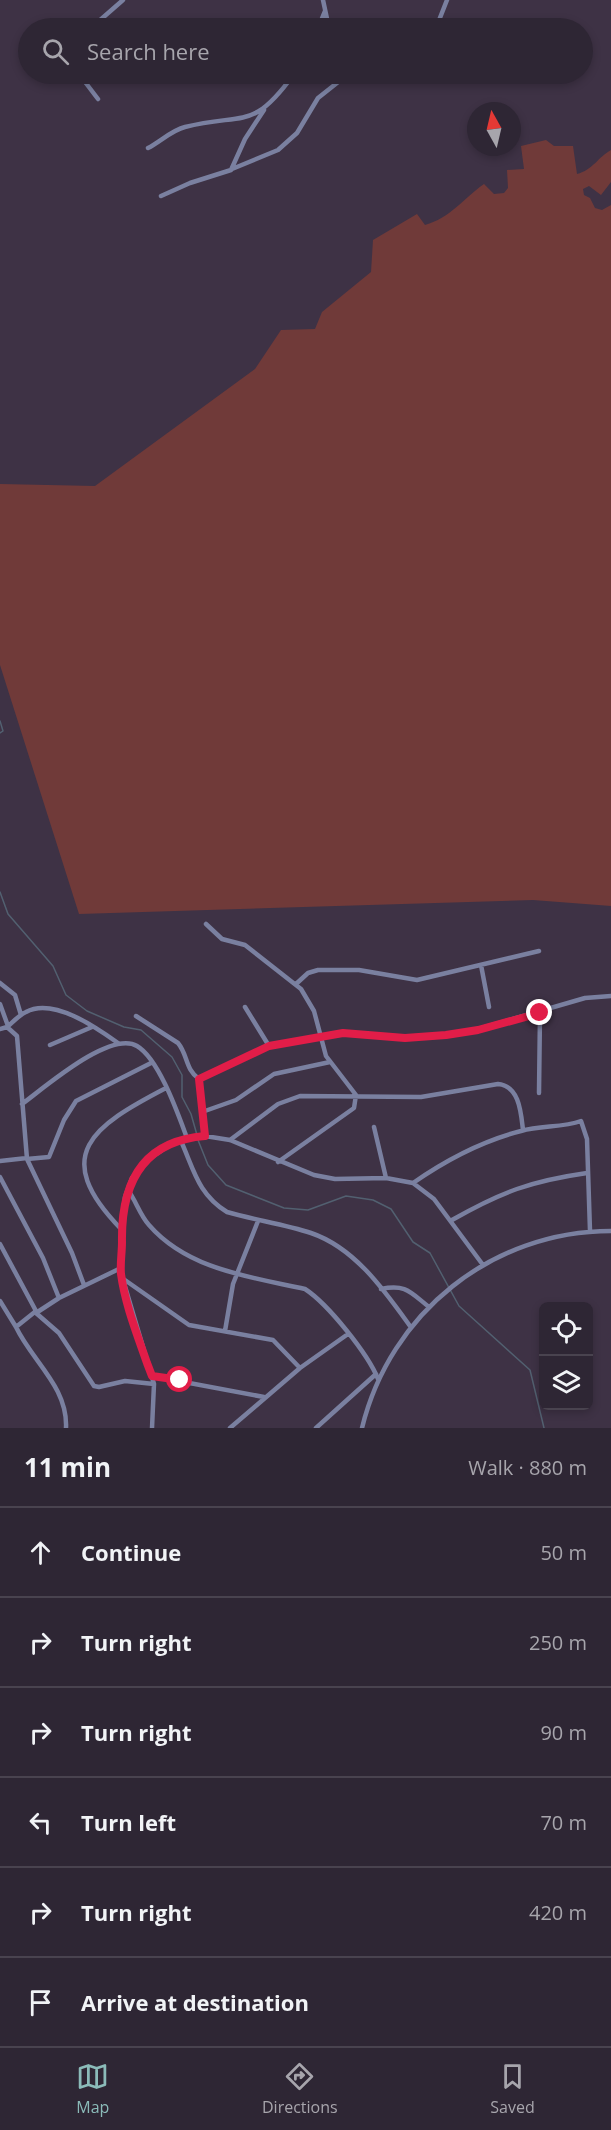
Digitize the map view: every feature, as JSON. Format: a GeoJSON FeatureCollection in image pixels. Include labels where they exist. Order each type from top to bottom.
{"type":"FeatureCollection","features":[{"type":"Feature","properties":{"kind":"street"},"geometry":{"type":"LineString","coordinates":[[102,18],[123,0]]}},
{"type":"Feature","properties":{"kind":"street"},"geometry":{"type":"LineString","coordinates":[[323,0],[327,18]]}},
{"type":"Feature","properties":{"kind":"street"},"geometry":{"type":"LineString","coordinates":[[440,18],[447,0]]}},
{"type":"Feature","properties":{"kind":"street"},"geometry":{"type":"LineString","coordinates":[[322,18],[326,9]]}},
{"type":"Feature","properties":{"kind":"street"},"geometry":{"type":"LineString","coordinates":[[87,84],[98,99]]}},
{"type":"Feature","properties":{"kind":"street"},"geometry":{"type":"LineString","coordinates":[[232,170],[242,144],[264,109],[285,84]]}},
{"type":"Feature","properties":{"kind":"street"},"geometry":{"type":"LineString","coordinates":[[161,196],[278,150],[297,133],[318,98],[335,84]]}},
{"type":"Feature","properties":{"kind":"street"},"geometry":{"type":"LineString","coordinates":[[148,148],[185,127],[236,120],[264,109]]}},
{"type":"Feature","properties":{"kind":"street"},"geometry":{"type":"LineString","coordinates":[[206,924],[222,939],[245,945],[306,994],[314,1011],[330,1062],[356,1095],[354,1108],[279,1162]]}},
{"type":"Feature","properties":{"kind":"street"},"geometry":{"type":"LineString","coordinates":[[296,984],[308,974],[318,970],[359,970],[417,980],[539,951]]}},
{"type":"Feature","properties":{"kind":"street"},"geometry":{"type":"LineString","coordinates":[[481,965],[489,1007]]}},
{"type":"Feature","properties":{"kind":"street"},"geometry":{"type":"LineString","coordinates":[[0,983],[15,995],[21,1015]]}},
{"type":"Feature","properties":{"kind":"street"},"geometry":{"type":"LineString","coordinates":[[199,1079],[269,1046],[350,1033],[405,1038],[446,1035],[478,1030],[585,998],[611,996]]}},
{"type":"Feature","properties":{"kind":"street"},"geometry":{"type":"LineString","coordinates":[[0,1004],[7,1026],[17,1036],[27,1158],[84,1285]]}},
{"type":"Feature","properties":{"kind":"street"},"geometry":{"type":"LineString","coordinates":[[245,1007],[269,1046]]}},
{"type":"Feature","properties":{"kind":"street"},"geometry":{"type":"LineString","coordinates":[[0,1029],[28,1010],[38,1009],[63,1012],[118,1043]]}},
{"type":"Feature","properties":{"kind":"street"},"geometry":{"type":"LineString","coordinates":[[539,1093],[540,1013]]}},
{"type":"Feature","properties":{"kind":"street"},"geometry":{"type":"LineString","coordinates":[[136,1016],[178,1043],[183,1049],[188,1068],[199,1079],[205,1136]]}},
{"type":"Feature","properties":{"kind":"street"},"geometry":{"type":"LineString","coordinates":[[50,1045],[92,1027]]}},
{"type":"Feature","properties":{"kind":"street"},"geometry":{"type":"LineString","coordinates":[[22,1104],[60,1074],[109,1046],[118,1043],[132,1043],[140,1047],[151,1062],[190,1138]]}},
{"type":"Feature","properties":{"kind":"street"},"geometry":{"type":"LineString","coordinates":[[0,1161],[49,1157],[64,1120],[76,1101],[151,1062]]}},
{"type":"Feature","properties":{"kind":"street"},"geometry":{"type":"LineString","coordinates":[[202,1112],[236,1100],[274,1074],[330,1062]]}},
{"type":"Feature","properties":{"kind":"street"},"geometry":{"type":"LineString","coordinates":[[230,1140],[264,1113],[291,1098],[311,1095],[422,1097],[503,1084],[516,1098],[524,1130]]}},
{"type":"Feature","properties":{"kind":"street"},"geometry":{"type":"LineString","coordinates":[[121,1229],[94,1197],[86,1179],[84,1158],[92,1140],[106,1123],[166,1088]]}},
{"type":"Feature","properties":{"kind":"street"},"geometry":{"type":"LineString","coordinates":[[413,1183],[466,1151],[524,1130],[581,1121],[586,1130],[590,1231]]}},
{"type":"Feature","properties":{"kind":"street"},"geometry":{"type":"LineString","coordinates":[[374,1127],[386,1178]]}},
{"type":"Feature","properties":{"kind":"street"},"geometry":{"type":"LineString","coordinates":[[152,1428],[154,1384],[122,1278],[121,1229],[127,1190],[136,1173],[149,1159],[181,1141],[205,1136],[230,1140],[279,1162],[323,1177],[386,1178],[413,1183],[434,1199],[452,1220],[483,1265]]}},
{"type":"Feature","properties":{"kind":"street"},"geometry":{"type":"LineString","coordinates":[[181,1141],[206,1196],[227,1212],[312,1233],[328,1240],[355,1260],[410,1326]]}},
{"type":"Feature","properties":{"kind":"street"},"geometry":{"type":"LineString","coordinates":[[452,1220],[493,1196],[545,1179],[587,1173]]}},
{"type":"Feature","properties":{"kind":"street"},"geometry":{"type":"LineString","coordinates":[[0,1177],[43,1258],[59,1298]]}},
{"type":"Feature","properties":{"kind":"street"},"geometry":{"type":"LineString","coordinates":[[127,1190],[150,1227],[198,1260],[236,1275],[304,1289],[325,1306],[348,1334],[377,1377]]}},
{"type":"Feature","properties":{"kind":"street"},"geometry":{"type":"LineString","coordinates":[[225,1331],[236,1275],[258,1221]]}},
{"type":"Feature","properties":{"kind":"street"},"geometry":{"type":"LineString","coordinates":[[362,1428],[377,1377],[390,1354],[410,1326],[453,1287],[483,1265],[516,1248],[544,1239],[590,1231],[611,1231]]}},
{"type":"Feature","properties":{"kind":"street"},"geometry":{"type":"LineString","coordinates":[[0,1244],[15,1268],[36,1313],[59,1333],[94,1386],[134,1380],[154,1384]]}},
{"type":"Feature","properties":{"kind":"street"},"geometry":{"type":"LineString","coordinates":[[16,1327],[59,1298],[121,1268]]}},
{"type":"Feature","properties":{"kind":"street"},"geometry":{"type":"LineString","coordinates":[[122,1278],[181,1321],[199,1328],[273,1340],[300,1368]]}},
{"type":"Feature","properties":{"kind":"street"},"geometry":{"type":"LineString","coordinates":[[381,1289],[399,1286],[405,1288],[429,1307]]}},
{"type":"Feature","properties":{"kind":"street"},"geometry":{"type":"LineString","coordinates":[[0,1302],[59,1394],[65,1410],[66,1428]]}},
{"type":"Feature","properties":{"kind":"street"},"geometry":{"type":"LineString","coordinates":[[230,1428],[300,1368],[348,1334]]}},
{"type":"Feature","properties":{"kind":"street"},"geometry":{"type":"LineString","coordinates":[[152,1376],[265,1397]]}},
{"type":"Feature","properties":{"kind":"street"},"geometry":{"type":"LineString","coordinates":[[316,1428],[377,1377]]}},
{"type":"Feature","properties":{"kind":"shaded area"},"geometry":{"type":"Polygon","coordinates":[[[546,140],[554,146],[573,146],[577,174],[587,170],[611,150],[611,182],[601,195],[589,186],[583,189],[584,195],[590,198],[595,208],[602,210],[611,205],[611,906],[533,900],[79,914],[0,665],[0,484],[95,486],[255,369],[281,330],[315,329],[322,312],[371,272],[373,240],[417,214],[425,225],[442,218],[484,184],[494,194],[504,193],[508,188],[507,170],[524,169],[521,146],[546,140]]]}},
{"type":"Feature","properties":{"kind":"waterway"},"geometry":{"type":"LineString","coordinates":[[0,721],[3,731],[0,733]]}},
{"type":"Feature","properties":{"kind":"waterway"},"geometry":{"type":"LineString","coordinates":[[0,892],[8,914],[53,966],[66,995],[87,1011],[124,1027],[141,1030],[172,1057],[182,1075],[182,1097],[191,1114],[197,1135]]}},
{"type":"Feature","properties":{"kind":"waterway"},"geometry":{"type":"LineString","coordinates":[[198,1140],[208,1165],[226,1185],[284,1208],[308,1210],[346,1196],[373,1200],[391,1209],[413,1242],[430,1253],[459,1306],[530,1370],[544,1428]]}},
{"type":"Feature","properties":{"kind":"route"},"geometry":{"type":"LineString","coordinates":[[180,1380],[152,1376],[125,1292],[121,1273],[121,1229],[123,1207],[129,1184],[142,1166],[167,1147],[192,1137],[205,1136],[198,1088],[199,1079],[269,1046],[343,1033],[405,1038],[446,1035],[478,1030],[540,1013]]}}]}
